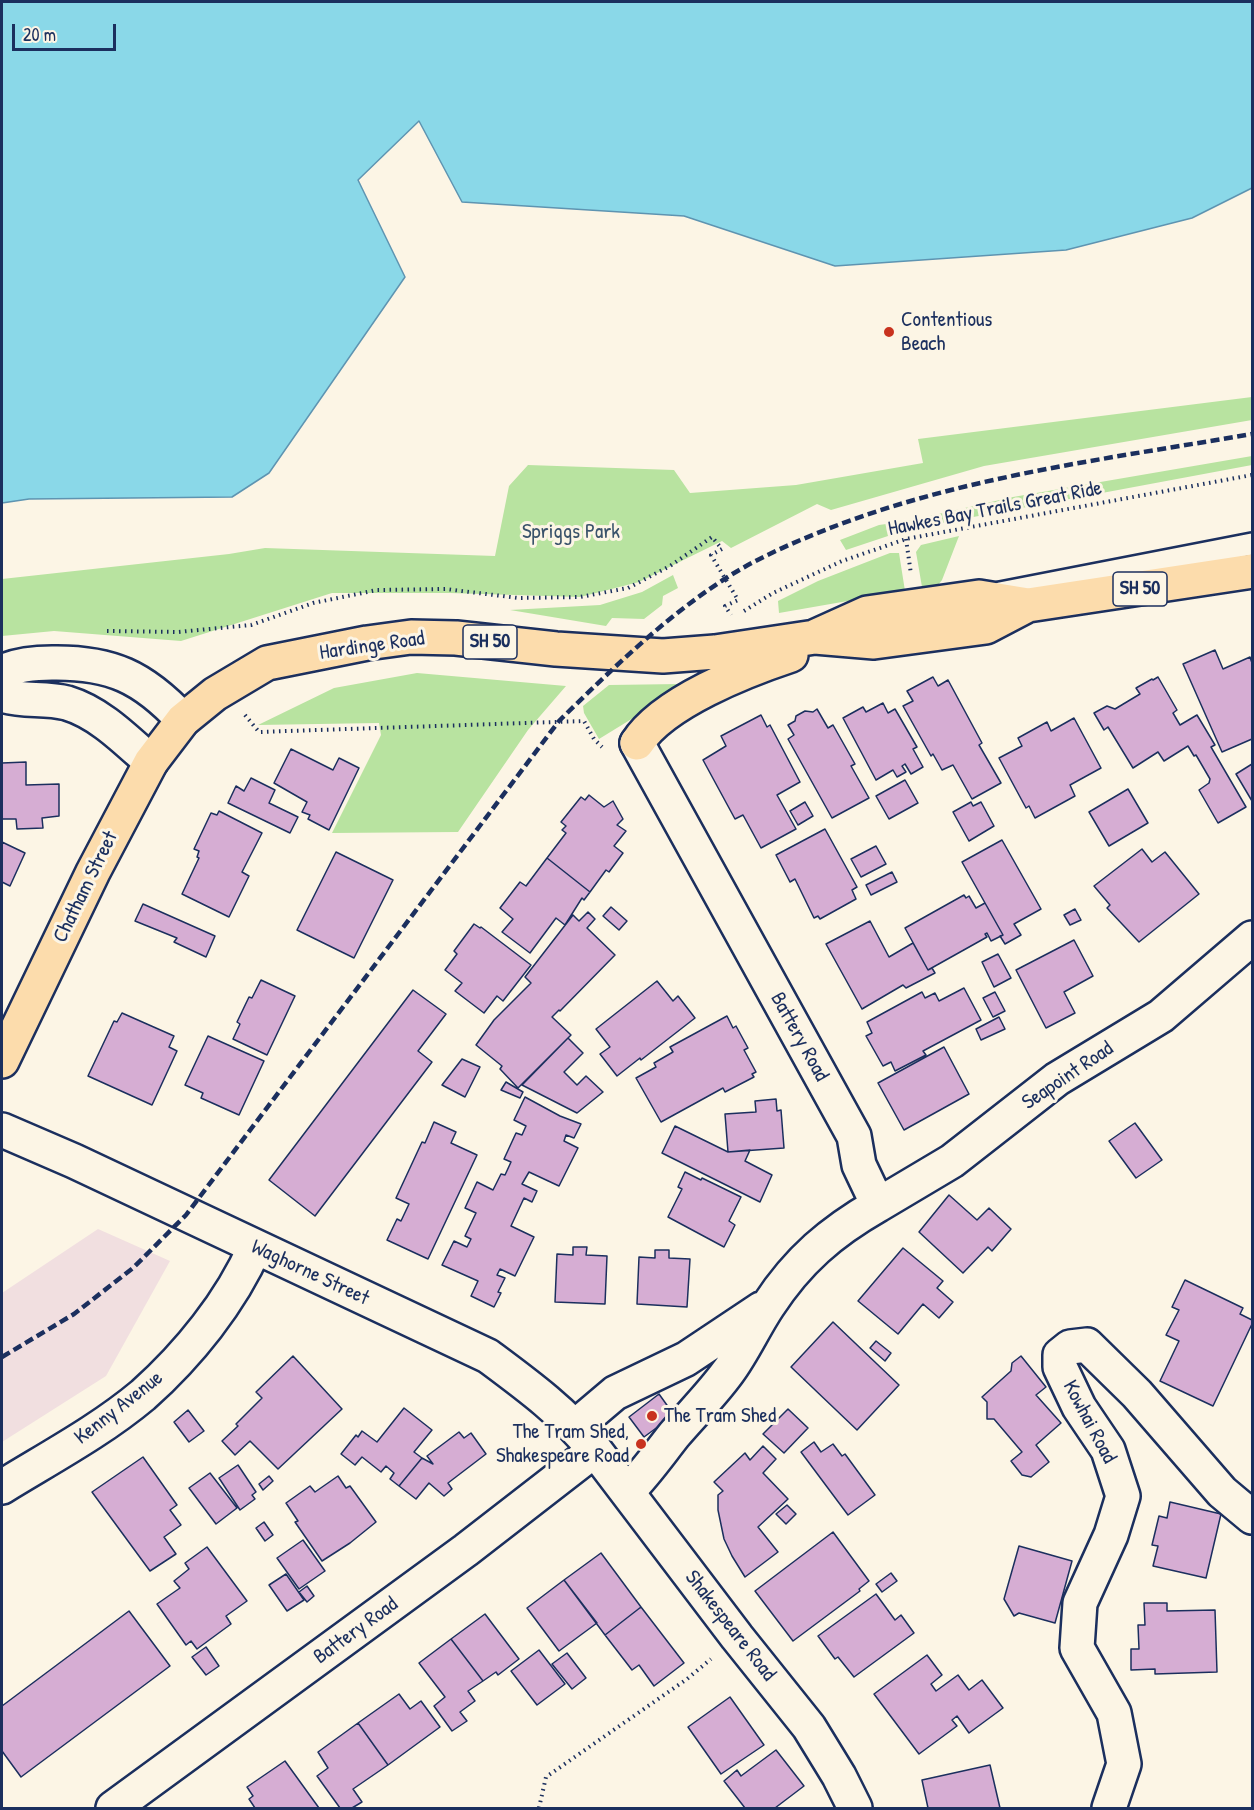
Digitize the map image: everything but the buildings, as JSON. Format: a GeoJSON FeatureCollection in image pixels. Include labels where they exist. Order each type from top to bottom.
{"type":"FeatureCollection","features":[{"type":"Feature","properties":{"kind":"highway","name":"SH 50"},"geometry":{"type":"LineString","coordinates":[[828,638],[867,613],[979,597],[1028,605],[1252,571]]}},
{"type":"Feature","properties":{"kind":"highway","name":"SH 50"},"geometry":{"type":"LineString","coordinates":[[828,638],[874,642],[986,627],[1028,605]]}},
{"type":"Feature","properties":{"kind":"highway","name":"Hardinge Road"},"geometry":{"type":"LineString","coordinates":[[183,720],[223,689],[267,663],[367,643],[411,637],[456,638],[556,649],[663,656],[828,638]]}},
{"type":"Feature","properties":{"kind":"highway"},"geometry":{"type":"LineString","coordinates":[[637,743],[653,723],[674,708],[753,667],[828,638]]}},
{"type":"Feature","properties":{"kind":"highway","name":"Chatham Street"},"geometry":{"type":"LineString","coordinates":[[2,1060],[93,872],[152,762],[183,720]]}},
{"type":"Feature","properties":{"kind":"street"},"geometry":{"type":"LineString","coordinates":[[2,672],[40,663],[77,663],[108,668],[135,679],[161,697],[183,720]]}},
{"type":"Feature","properties":{"kind":"street"},"geometry":{"type":"LineString","coordinates":[[2,694],[12,698],[65,703],[91,713],[152,762]]}},
{"type":"Feature","properties":{"kind":"street","name":"Battery Road"},"geometry":{"type":"LineString","coordinates":[[628,1491],[646,1473],[728,1372],[769,1304],[799,1265],[844,1225],[878,1205],[859,1165],[854,1136],[637,743]]}},
{"type":"Feature","properties":{"kind":"street","name":"Seapoint Road"},"geometry":{"type":"LineString","coordinates":[[878,1205],[952,1161],[1057,1079],[1161,1016],[1252,938]]}},
{"type":"Feature","properties":{"kind":"street","name":"Waghorne Street"},"geometry":{"type":"LineString","coordinates":[[2,1130],[74,1161],[488,1356],[545,1398],[586,1438]]}},
{"type":"Feature","properties":{"kind":"street","name":"Kenny Avenue"},"geometry":{"type":"LineString","coordinates":[[2,1487],[80,1440],[142,1395],[210,1322],[234,1289],[255,1247]]}},
{"type":"Feature","properties":{"kind":"street","name":"Battery Road"},"geometry":{"type":"LineString","coordinates":[[113,1809],[466,1550],[586,1438],[615,1393],[686,1359],[769,1304]]}},
{"type":"Feature","properties":{"kind":"street","name":"Kowhai Road"},"geometry":{"type":"LineString","coordinates":[[1109,1809],[1124,1764],[1114,1713],[1077,1648],[1080,1603],[1111,1534],[1123,1496],[1108,1450],[1079,1407],[1060,1367],[1060,1355],[1070,1347],[1088,1345],[1137,1394],[1222,1492],[1252,1517]]}},
{"type":"Feature","properties":{"kind":"street","name":"Shakespeare Road"},"geometry":{"type":"LineString","coordinates":[[586,1438],[736,1637],[809,1727],[839,1776],[855,1809]]}},
{"type":"Feature","properties":{"kind":"lane"},"geometry":{"type":"LineString","coordinates":[[979,597],[1252,544]]}},
{"type":"Feature","properties":{"kind":"path","name":"Hawkes Bay Trails Great Ride"},"geometry":{"type":"LineString","coordinates":[[96,631],[178,633],[251,625],[313,603],[377,590],[446,589],[518,598],[580,597],[628,588],[670,566],[712,537],[722,549],[711,555],[738,600],[725,606],[730,616],[842,561],[906,539],[1252,475]]}},
{"type":"Feature","properties":{"kind":"path"},"geometry":{"type":"LineString","coordinates":[[906,539],[912,580]]}},
{"type":"Feature","properties":{"kind":"path"},"geometry":{"type":"LineString","coordinates":[[223,689],[259,732],[584,721],[594,739],[612,757],[637,743]]}},
{"type":"Feature","properties":{"kind":"path"},"geometry":{"type":"LineString","coordinates":[[539,1809],[546,1777],[687,1679]]}},
{"type":"Feature","properties":{"kind":"shaded area"},"geometry":{"type":"Polygon","coordinates":[[[98,1229],[170,1261],[106,1376],[2,1442],[2,1293],[98,1229]]]}},
{"type":"Feature","properties":{"kind":"green space","name":"Spriggs Park"},"geometry":{"type":"Polygon","coordinates":[[[1252,397],[1252,420],[984,466],[831,510],[817,504],[731,548],[722,541],[639,582],[580,597],[450,593],[332,593],[181,641],[54,631],[2,636],[2,579],[265,548],[495,556],[509,486],[528,465],[674,470],[690,493],[796,485],[923,463],[918,439],[1252,397]]]}},
{"type":"Feature","properties":{"kind":"green space"},"geometry":{"type":"Polygon","coordinates":[[[1252,456],[1252,465],[909,529],[846,550],[840,540],[879,525],[908,521],[1013,497],[1252,456]]]}},
{"type":"Feature","properties":{"kind":"green space"},"geometry":{"type":"Polygon","coordinates":[[[959,536],[942,580],[938,585],[922,587],[916,552],[921,545],[959,536]]]}},
{"type":"Feature","properties":{"kind":"green space"},"geometry":{"type":"Polygon","coordinates":[[[890,553],[899,553],[905,591],[779,613],[778,601],[818,581],[890,553]]]}},
{"type":"Feature","properties":{"kind":"green space"},"geometry":{"type":"Polygon","coordinates":[[[673,575],[678,588],[663,596],[662,605],[644,619],[612,618],[606,626],[510,610],[600,605],[642,592],[673,575]]]}},
{"type":"Feature","properties":{"kind":"green space"},"geometry":{"type":"Polygon","coordinates":[[[417,673],[566,686],[528,730],[458,832],[332,833],[381,735],[379,723],[258,725],[334,688],[417,673]]]}},
{"type":"Feature","properties":{"kind":"green space"},"geometry":{"type":"Polygon","coordinates":[[[680,684],[682,688],[599,739],[584,713],[583,706],[609,685],[680,684]]]}},
{"type":"Feature","properties":{"kind":"water"},"geometry":{"type":"Polygon","coordinates":[[[2,2],[1252,2],[1252,188],[1192,218],[1066,250],[835,266],[684,216],[462,202],[419,121],[358,180],[405,277],[269,473],[232,497],[29,499],[2,503],[2,2]]]}},
{"type":"Feature","properties":{"kind":"railway"},"geometry":{"type":"LineString","coordinates":[[2,1357],[74,1314],[133,1268],[186,1215],[559,721],[638,646],[701,595],[750,564],[808,537],[888,508],[939,493],[1095,460],[1252,434]]}},
{"type":"Feature","properties":{"kind":"place","name":"Contentious Beach"},"geometry":{"type":"Point","coordinates":[889,332]}},
{"type":"Feature","properties":{"kind":"place","name":"The Tram Shed"},"geometry":{"type":"Point","coordinates":[652,1416]}},
{"type":"Feature","properties":{"kind":"place","name":"The Tram Shed, Shakespeare Road"},"geometry":{"type":"Point","coordinates":[641,1444]}}]}
